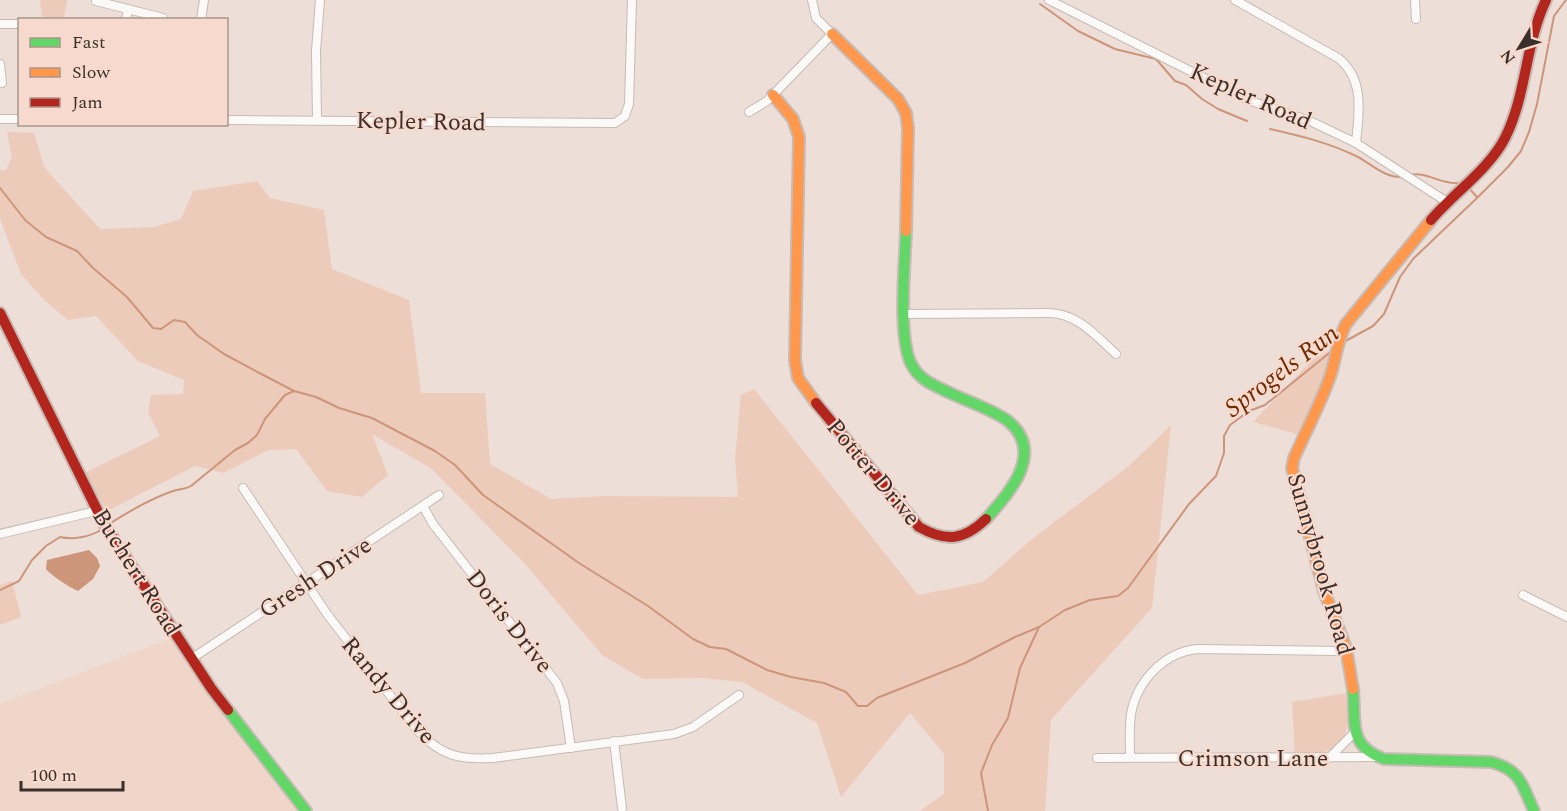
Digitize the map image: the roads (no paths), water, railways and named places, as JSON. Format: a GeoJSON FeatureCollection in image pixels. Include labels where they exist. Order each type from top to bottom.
{"type":"FeatureCollection","features":[{"type":"Feature","properties":{"kind":"street"},"geometry":{"type":"LineString","coordinates":[[201,18],[204,0]]}},
{"type":"Feature","properties":{"kind":"street"},"geometry":{"type":"LineString","coordinates":[[317,120],[316,51],[320,0]]}},
{"type":"Feature","properties":{"kind":"street","name":"Kepler Road"},"geometry":{"type":"LineString","coordinates":[[228,120],[615,123],[625,116],[629,104],[632,0]]}},
{"type":"Feature","properties":{"kind":"street"},"geometry":{"type":"LineString","coordinates":[[749,112],[773,95],[832,34],[816,18],[812,0]]}},
{"type":"Feature","properties":{"kind":"street","name":"Kepler Road"},"geometry":{"type":"LineString","coordinates":[[1049,0],[1248,100],[1310,121],[1356,143],[1447,202]]}},
{"type":"Feature","properties":{"kind":"street"},"geometry":{"type":"LineString","coordinates":[[1235,0],[1338,58],[1348,67],[1356,80],[1359,103],[1356,143]]}},
{"type":"Feature","properties":{"kind":"street"},"geometry":{"type":"LineString","coordinates":[[1415,0],[1416,19]]}},
{"type":"Feature","properties":{"kind":"street","name":"Sunnybrook Road"},"geometry":{"type":"LineString","coordinates":[[1355,732],[1352,679],[1346,648],[1324,591],[1292,468],[1294,458],[1323,396],[1339,338],[1351,317],[1447,202],[1490,162],[1509,130],[1517,106],[1532,32],[1546,0]]}},
{"type":"Feature","properties":{"kind":"street"},"geometry":{"type":"LineString","coordinates":[[96,1],[163,18]]}},
{"type":"Feature","properties":{"kind":"street"},"geometry":{"type":"LineString","coordinates":[[126,18],[128,9]]}},
{"type":"Feature","properties":{"kind":"street"},"geometry":{"type":"LineString","coordinates":[[0,24],[18,24]]}},
{"type":"Feature","properties":{"kind":"street","name":"Potter Drive"},"geometry":{"type":"LineString","coordinates":[[773,95],[791,114],[799,137],[795,360],[798,378],[804,389],[914,523],[929,534],[943,537],[957,537],[970,532],[981,524],[1016,483],[1023,467],[1023,445],[1016,429],[1003,417],[930,384],[911,366],[905,352],[908,128],[906,113],[891,90],[832,34]]}},
{"type":"Feature","properties":{"kind":"street"},"geometry":{"type":"LineString","coordinates":[[0,64],[2,83]]}},
{"type":"Feature","properties":{"kind":"street"},"geometry":{"type":"LineString","coordinates":[[0,119],[18,119]]}},
{"type":"Feature","properties":{"kind":"street","name":"Buchert Road"},"geometry":{"type":"LineString","coordinates":[[0,313],[96,511],[218,698],[306,811]]}},
{"type":"Feature","properties":{"kind":"street"},"geometry":{"type":"LineString","coordinates":[[905,314],[1063,314],[1078,321],[1116,354]]}},
{"type":"Feature","properties":{"kind":"street","name":"Randy Drive"},"geometry":{"type":"LineString","coordinates":[[243,488],[327,614],[417,730],[440,750],[456,757],[470,759],[571,748],[685,731],[739,694]]}},
{"type":"Feature","properties":{"kind":"street","name":"Gresh Drive"},"geometry":{"type":"LineString","coordinates":[[191,658],[439,495]]}},
{"type":"Feature","properties":{"kind":"street","name":"Doris Drive"},"geometry":{"type":"LineString","coordinates":[[423,506],[433,524],[558,683],[563,697],[571,748]]}},
{"type":"Feature","properties":{"kind":"street"},"geometry":{"type":"LineString","coordinates":[[0,534],[96,511]]}},
{"type":"Feature","properties":{"kind":"street"},"geometry":{"type":"LineString","coordinates":[[1523,595],[1567,617]]}},
{"type":"Feature","properties":{"kind":"street"},"geometry":{"type":"LineString","coordinates":[[1130,757],[1130,723],[1133,706],[1153,670],[1177,653],[1198,649],[1337,651],[1346,648]]}},
{"type":"Feature","properties":{"kind":"street"},"geometry":{"type":"LineString","coordinates":[[1329,758],[1355,732],[1361,748],[1376,758],[1491,762],[1503,765],[1520,777],[1534,811]]}},
{"type":"Feature","properties":{"kind":"street"},"geometry":{"type":"LineString","coordinates":[[614,741],[622,808]]}},
{"type":"Feature","properties":{"kind":"street","name":"Crimson Lane"},"geometry":{"type":"LineString","coordinates":[[1097,758],[1376,758]]}},
{"type":"Feature","properties":{"kind":"waterway","name":"Sprogels Run"},"geometry":{"type":"LineString","coordinates":[[1342,343],[1373,326],[1384,314],[1400,277],[1413,259],[1477,198],[1521,151],[1537,104],[1554,16],[1566,0]]}},
{"type":"Feature","properties":{"kind":"waterway"},"geometry":{"type":"LineString","coordinates":[[1040,4],[1078,31],[1115,49],[1156,59],[1175,81],[1186,85],[1218,109],[1247,121]]}},
{"type":"Feature","properties":{"kind":"waterway"},"geometry":{"type":"LineString","coordinates":[[1270,129],[1326,144],[1358,157],[1386,174],[1404,176]]}},
{"type":"Feature","properties":{"kind":"waterway"},"geometry":{"type":"LineString","coordinates":[[1410,175],[1416,174],[1459,183]]}},
{"type":"Feature","properties":{"kind":"waterway"},"geometry":{"type":"LineString","coordinates":[[1467,186],[1477,197]]}},
{"type":"Feature","properties":{"kind":"waterway"},"geometry":{"type":"LineString","coordinates":[[0,188],[25,220],[46,237],[77,251],[127,297],[153,328],[161,329],[174,320],[185,322],[197,335],[224,354],[294,391],[372,418],[435,451],[455,465],[483,495],[579,563],[648,606],[693,639],[710,647],[726,649],[767,670],[824,683],[846,692],[858,706],[867,706],[877,698],[965,663],[1039,627]]}},
{"type":"Feature","properties":{"kind":"waterway","name":"Sprogels Run"},"geometry":{"type":"LineString","coordinates":[[988,811],[981,773],[992,745],[1008,718],[1020,668],[1039,627],[1065,610],[1090,600],[1118,596],[1128,588],[1189,504],[1216,476],[1224,453],[1224,436],[1230,425],[1249,411],[1265,405],[1333,350]]}},
{"type":"Feature","properties":{"kind":"waterway"},"geometry":{"type":"LineString","coordinates":[[109,524],[156,498],[191,486],[257,435],[265,419],[285,395],[294,391]]}},
{"type":"Feature","properties":{"kind":"waterway"},"geometry":{"type":"LineString","coordinates":[[0,590],[19,581],[32,560],[46,546],[60,537],[81,537],[101,530]]}}]}
